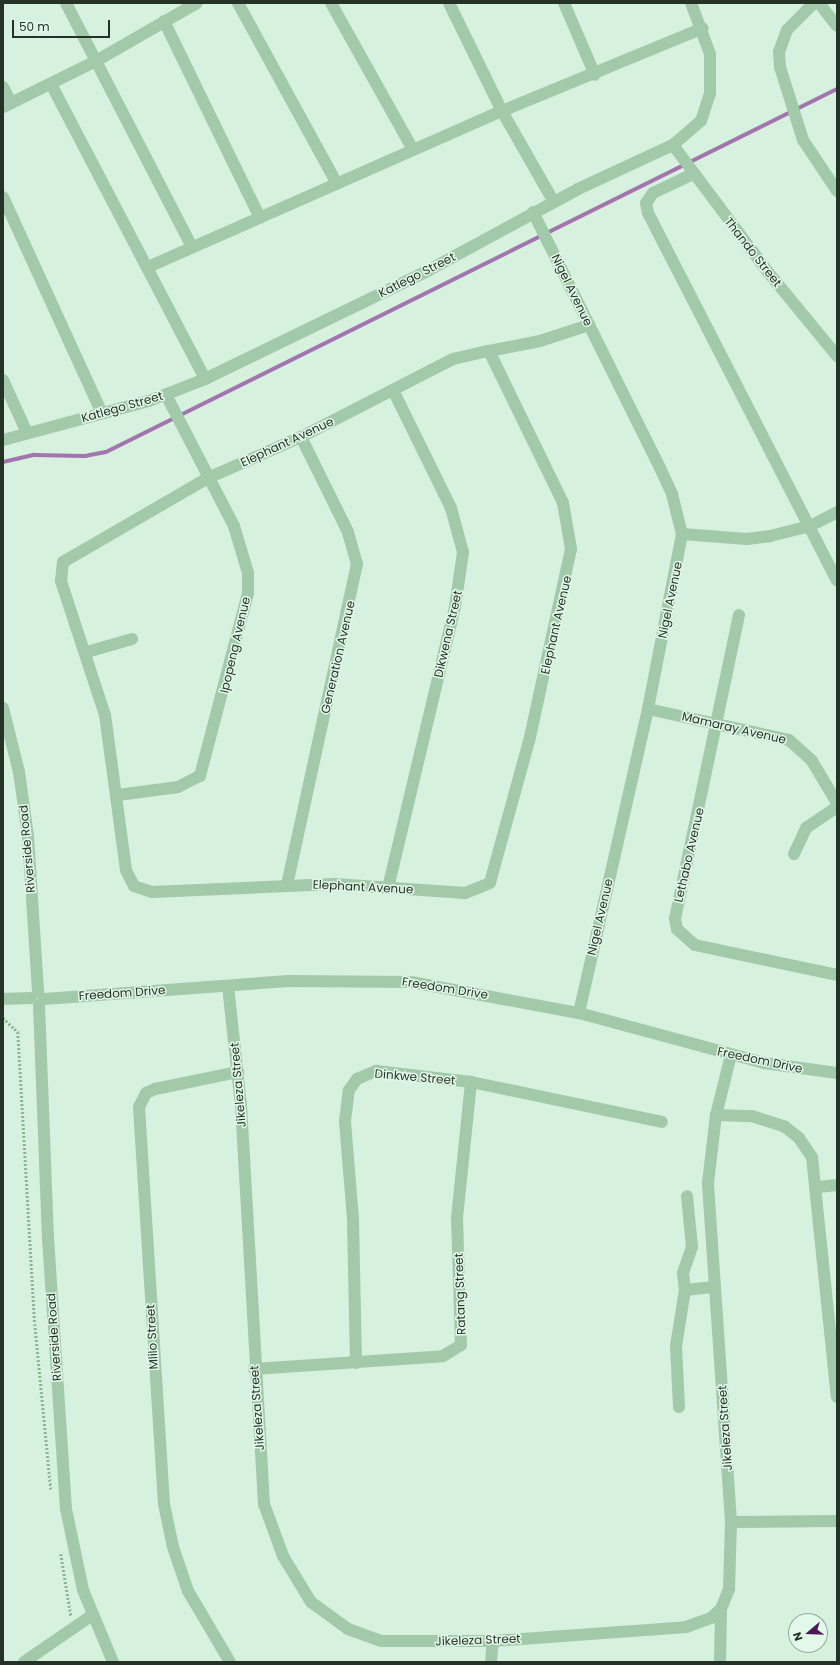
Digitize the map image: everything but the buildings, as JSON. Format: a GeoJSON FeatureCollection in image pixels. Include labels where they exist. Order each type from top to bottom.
{"type":"FeatureCollection","features":[{"type":"Feature","properties":{"kind":"street"},"geometry":{"type":"LineString","coordinates":[[66,3],[192,248]]}},
{"type":"Feature","properties":{"kind":"street"},"geometry":{"type":"LineString","coordinates":[[3,87],[7,105],[96,60],[164,21],[182,7],[197,3]]}},
{"type":"Feature","properties":{"kind":"street"},"geometry":{"type":"LineString","coordinates":[[238,3],[337,184]]}},
{"type":"Feature","properties":{"kind":"street"},"geometry":{"type":"LineString","coordinates":[[331,3],[413,150]]}},
{"type":"Feature","properties":{"kind":"street"},"geometry":{"type":"LineString","coordinates":[[449,3],[502,111],[554,202]]}},
{"type":"Feature","properties":{"kind":"street"},"geometry":{"type":"LineString","coordinates":[[564,3],[594,75]]}},
{"type":"Feature","properties":{"kind":"street","name":"Katlego Street"},"geometry":{"type":"LineString","coordinates":[[3,440],[166,395],[205,379],[429,270],[534,212],[673,145],[701,121],[708,109],[711,75],[703,28],[691,3]]}},
{"type":"Feature","properties":{"kind":"street"},"geometry":{"type":"LineString","coordinates":[[814,3],[787,30],[779,52],[780,66],[803,140],[837,191]]}},
{"type":"Feature","properties":{"kind":"street"},"geometry":{"type":"LineString","coordinates":[[819,3],[837,26]]}},
{"type":"Feature","properties":{"kind":"street"},"geometry":{"type":"LineString","coordinates":[[164,21],[260,218]]}},
{"type":"Feature","properties":{"kind":"street"},"geometry":{"type":"LineString","coordinates":[[148,267],[502,111],[594,75],[703,28]]}},
{"type":"Feature","properties":{"kind":"street"},"geometry":{"type":"LineString","coordinates":[[51,84],[148,267],[205,379]]}},
{"type":"Feature","properties":{"kind":"street","name":"Thando Street"},"geometry":{"type":"LineString","coordinates":[[673,145],[693,174],[837,356]]}},
{"type":"Feature","properties":{"kind":"street"},"geometry":{"type":"LineString","coordinates":[[693,174],[653,193],[646,203],[648,213],[837,580]]}},
{"type":"Feature","properties":{"kind":"street"},"geometry":{"type":"LineString","coordinates":[[3,197],[102,413]]}},
{"type":"Feature","properties":{"kind":"street","name":"Nigel Avenue"},"geometry":{"type":"LineString","coordinates":[[534,212],[672,494],[682,534],[648,709],[578,1013]]}},
{"type":"Feature","properties":{"kind":"street"},"geometry":{"type":"LineString","coordinates":[[489,351],[540,341],[589,325]]}},
{"type":"Feature","properties":{"kind":"street","name":"Elephant Avenue"},"geometry":{"type":"LineString","coordinates":[[489,351],[563,503],[571,550],[568,577],[529,741],[490,883],[465,893],[334,884],[142,890],[134,886],[126,870],[118,795],[105,715],[86,652],[61,581],[63,562],[208,478],[301,437],[453,359],[489,351]]}},
{"type":"Feature","properties":{"kind":"street"},"geometry":{"type":"LineString","coordinates":[[3,380],[27,433]]}},
{"type":"Feature","properties":{"kind":"street","name":"Dikwena Street"},"geometry":{"type":"LineString","coordinates":[[388,888],[454,607],[463,552],[451,508],[393,390]]}},
{"type":"Feature","properties":{"kind":"street","name":"Ipopeng Avenue"},"geometry":{"type":"LineString","coordinates":[[118,795],[188,785],[204,768],[244,614],[248,573],[234,526],[166,395]]}},
{"type":"Feature","properties":{"kind":"street","name":"Generation Avenue"},"geometry":{"type":"LineString","coordinates":[[286,885],[357,564],[348,532],[301,437]]}},
{"type":"Feature","properties":{"kind":"street"},"geometry":{"type":"LineString","coordinates":[[682,534],[747,539],[810,526],[837,512]]}},
{"type":"Feature","properties":{"kind":"street","name":"Lethabo Avenue"},"geometry":{"type":"LineString","coordinates":[[739,615],[718,723],[675,918],[677,929],[695,945],[837,975]]}},
{"type":"Feature","properties":{"kind":"street"},"geometry":{"type":"LineString","coordinates":[[86,652],[132,639]]}},
{"type":"Feature","properties":{"kind":"street","name":"Riverside Road"},"geometry":{"type":"LineString","coordinates":[[3,708],[8,742],[28,836],[38,998],[48,1238],[62,1464],[73,1553],[91,1616],[113,1662]]}},
{"type":"Feature","properties":{"kind":"street","name":"Mamaray Avenue"},"geometry":{"type":"LineString","coordinates":[[648,709],[718,723],[789,740],[812,761],[837,803]]}},
{"type":"Feature","properties":{"kind":"street"},"geometry":{"type":"LineString","coordinates":[[794,854],[806,828],[837,806]]}},
{"type":"Feature","properties":{"kind":"street","name":"Freedom Drive"},"geometry":{"type":"LineString","coordinates":[[3,999],[296,981],[396,980],[578,1013],[732,1055],[797,1070],[837,1073]]}},
{"type":"Feature","properties":{"kind":"street","name":"Jikeleza Street"},"geometry":{"type":"LineString","coordinates":[[228,986],[238,1072],[254,1369],[264,1504],[282,1556],[311,1602],[330,1618],[366,1638],[405,1642],[493,1641],[686,1627],[707,1620],[721,1609],[729,1589],[731,1522],[708,1184],[716,1115],[732,1055]]}},
{"type":"Feature","properties":{"kind":"street","name":"Dinkwe Street"},"geometry":{"type":"LineString","coordinates":[[356,1363],[354,1249],[345,1121],[349,1090],[357,1078],[376,1071],[471,1082],[662,1122]]}},
{"type":"Feature","properties":{"kind":"street","name":"Mlilo Street"},"geometry":{"type":"LineString","coordinates":[[230,1662],[188,1591],[173,1547],[164,1504],[139,1107],[146,1093],[155,1089],[238,1072]]}},
{"type":"Feature","properties":{"kind":"street","name":"Ratang Street"},"geometry":{"type":"LineString","coordinates":[[254,1369],[443,1356],[461,1345],[457,1218],[471,1082]]}},
{"type":"Feature","properties":{"kind":"street"},"geometry":{"type":"LineString","coordinates":[[716,1115],[752,1116],[785,1127],[799,1138],[812,1156],[818,1187],[832,1293],[837,1397]]}},
{"type":"Feature","properties":{"kind":"street"},"geometry":{"type":"LineString","coordinates":[[818,1187],[837,1185]]}},
{"type":"Feature","properties":{"kind":"street"},"geometry":{"type":"LineString","coordinates":[[678,1407],[676,1346],[685,1290],[683,1273],[692,1247],[687,1196]]}},
{"type":"Feature","properties":{"kind":"street"},"geometry":{"type":"LineString","coordinates":[[685,1290],[715,1287]]}},
{"type":"Feature","properties":{"kind":"street"},"geometry":{"type":"LineString","coordinates":[[731,1522],[837,1521]]}},
{"type":"Feature","properties":{"kind":"street"},"geometry":{"type":"LineString","coordinates":[[720,1662],[721,1609]]}},
{"type":"Feature","properties":{"kind":"street"},"geometry":{"type":"LineString","coordinates":[[24,1662],[91,1616]]}},
{"type":"Feature","properties":{"kind":"street"},"geometry":{"type":"LineString","coordinates":[[491,1662],[493,1641]]}},
{"type":"Feature","properties":{"kind":"path"},"geometry":{"type":"LineString","coordinates":[[3,1018],[18,1032],[35,1324],[52,1493]]}},
{"type":"Feature","properties":{"kind":"path"},"geometry":{"type":"LineString","coordinates":[[60,1546],[73,1628]]}},
{"type":"Feature","properties":{"kind":"waterway"},"geometry":{"type":"LineString","coordinates":[[3,462],[34,455],[85,456],[106,452],[837,89]]}}]}
